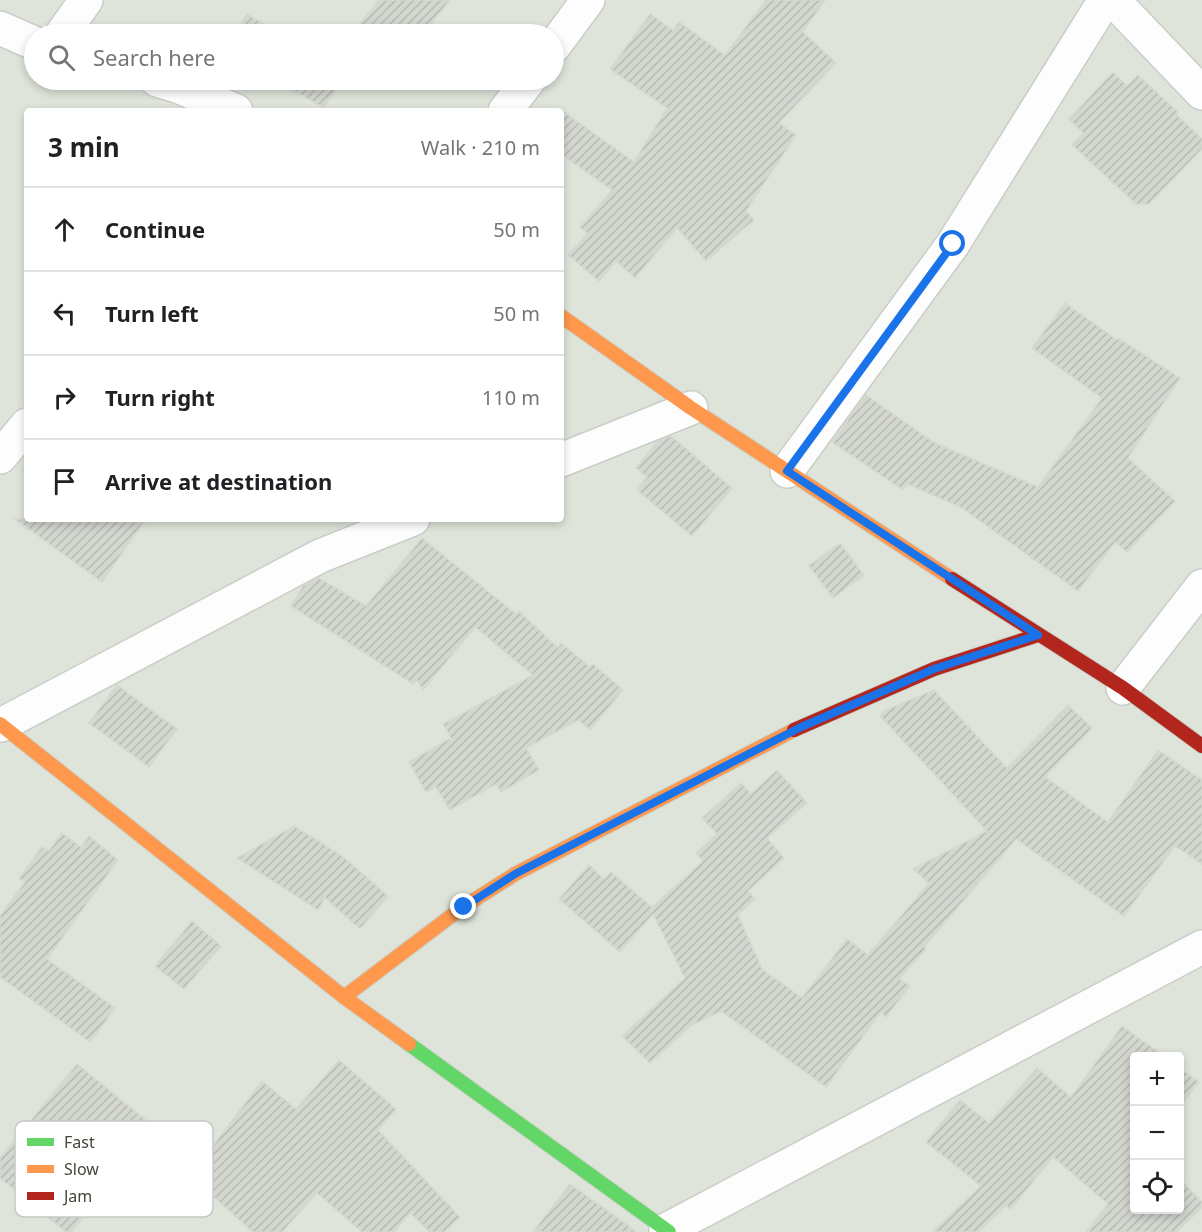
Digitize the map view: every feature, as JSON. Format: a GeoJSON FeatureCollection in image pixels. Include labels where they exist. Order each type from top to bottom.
{"type":"FeatureCollection","features":[{"type":"Feature","properties":{"kind":"street"},"geometry":{"type":"LineString","coordinates":[[69,24],[86,0]]}},
{"type":"Feature","properties":{"kind":"street"},"geometry":{"type":"LineString","coordinates":[[564,32],[588,0]]}},
{"type":"Feature","properties":{"kind":"street"},"geometry":{"type":"LineString","coordinates":[[787,471],[953,244],[1106,0]]}},
{"type":"Feature","properties":{"kind":"street"},"geometry":{"type":"LineString","coordinates":[[1113,0],[1202,93]]}},
{"type":"Feature","properties":{"kind":"street"},"geometry":{"type":"LineString","coordinates":[[0,28],[24,39]]}},
{"type":"Feature","properties":{"kind":"street"},"geometry":{"type":"LineString","coordinates":[[187,90],[229,108]]}},
{"type":"Feature","properties":{"kind":"street"},"geometry":{"type":"LineString","coordinates":[[507,108],[521,90]]}},
{"type":"Feature","properties":{"kind":"street"},"geometry":{"type":"LineString","coordinates":[[564,318],[691,408],[1123,688],[1202,746]]}},
{"type":"Feature","properties":{"kind":"street"},"geometry":{"type":"LineString","coordinates":[[564,459],[691,408]]}},
{"type":"Feature","properties":{"kind":"street"},"geometry":{"type":"LineString","coordinates":[[0,457],[24,429]]}},
{"type":"Feature","properties":{"kind":"street"},"geometry":{"type":"LineString","coordinates":[[405,522],[320,556],[1,724],[344,997],[668,1231],[1202,947]]}},
{"type":"Feature","properties":{"kind":"street"},"geometry":{"type":"LineString","coordinates":[[1123,688],[1202,586]]}},
{"type":"Feature","properties":{"kind":"street"},"geometry":{"type":"LineString","coordinates":[[344,997],[464,907],[515,874],[799,728],[934,669],[1038,635]]}},
{"type":"Feature","properties":{"kind":"shaded area"},"geometry":{"type":"Polygon","coordinates":[[[0,0],[1202,0],[1202,1232],[0,1232],[0,0]]]}},
{"type":"Feature","properties":{"kind":"building"},"geometry":{"type":"Polygon","coordinates":[[[379,0],[450,0],[431,24],[360,24],[379,0]]]}},
{"type":"Feature","properties":{"kind":"building"},"geometry":{"type":"Polygon","coordinates":[[[766,0],[825,0],[803,32],[836,63],[779,123],[796,135],[746,211],[754,220],[706,261],[677,228],[635,278],[616,261],[599,281],[568,255],[587,234],[580,227],[612,190],[564,156],[564,112],[634,162],[667,108],[610,69],[650,14],[673,30],[679,22],[725,55],[766,0]]]}},
{"type":"Feature","properties":{"kind":"building"},"geometry":{"type":"Polygon","coordinates":[[[247,14],[264,24],[240,24],[247,14]]]}},
{"type":"Feature","properties":{"kind":"building"},"geometry":{"type":"Polygon","coordinates":[[[1113,72],[1127,86],[1138,75],[1178,112],[1176,114],[1202,139],[1202,149],[1149,204],[1136,204],[1072,145],[1083,133],[1069,119],[1113,72]]]}},
{"type":"Feature","properties":{"kind":"building"},"geometry":{"type":"Polygon","coordinates":[[[290,90],[336,90],[324,108],[295,91],[294,93],[290,90]]]}},
{"type":"Feature","properties":{"kind":"building"},"geometry":{"type":"Polygon","coordinates":[[[1065,303],[1117,340],[1118,338],[1180,378],[1128,458],[1175,501],[1127,552],[1115,542],[1078,591],[962,508],[908,484],[903,490],[832,442],[866,395],[935,443],[1038,487],[1102,398],[1032,348],[1065,303]]]}},
{"type":"Feature","properties":{"kind":"building"},"geometry":{"type":"Polygon","coordinates":[[[671,436],[732,488],[692,536],[637,490],[647,477],[636,468],[658,441],[671,436]]]}},
{"type":"Feature","properties":{"kind":"building"},"geometry":{"type":"Polygon","coordinates":[[[15,519],[24,519],[24,522],[144,522],[102,582],[15,519]]]}},
{"type":"Feature","properties":{"kind":"building"},"geometry":{"type":"Polygon","coordinates":[[[422,538],[516,614],[519,611],[558,648],[561,643],[590,667],[593,664],[623,690],[590,730],[578,720],[526,748],[539,770],[501,792],[496,784],[450,810],[436,787],[426,792],[409,762],[451,738],[443,724],[533,675],[475,627],[423,690],[417,680],[413,684],[291,606],[303,586],[319,578],[366,606],[422,538]]]}},
{"type":"Feature","properties":{"kind":"building"},"geometry":{"type":"Polygon","coordinates":[[[840,543],[864,575],[833,598],[809,566],[840,543]]]}},
{"type":"Feature","properties":{"kind":"building"},"geometry":{"type":"Polygon","coordinates":[[[117,685],[177,729],[149,767],[89,723],[117,685]]]}},
{"type":"Feature","properties":{"kind":"building"},"geometry":{"type":"Polygon","coordinates":[[[934,690],[1007,768],[1068,705],[1092,728],[1045,777],[1108,822],[1158,750],[1202,780],[1202,864],[1175,846],[1124,916],[1016,839],[899,979],[910,986],[886,1017],[881,1012],[826,1087],[721,1011],[692,1025],[650,1063],[622,1036],[685,978],[653,914],[620,952],[559,899],[589,865],[604,879],[611,872],[652,907],[703,861],[696,853],[717,834],[702,818],[741,783],[751,794],[777,770],[807,803],[767,838],[784,858],[748,891],[755,899],[738,915],[762,969],[802,998],[847,939],[868,955],[929,883],[913,869],[987,831],[880,716],[886,710],[934,690]]]}},
{"type":"Feature","properties":{"kind":"building"},"geometry":{"type":"Polygon","coordinates":[[[294,826],[341,855],[388,896],[360,929],[325,898],[318,910],[237,858],[294,826]]]}},
{"type":"Feature","properties":{"kind":"building"},"geometry":{"type":"Polygon","coordinates":[[[62,833],[81,847],[89,836],[118,860],[47,959],[115,1008],[90,1042],[0,977],[0,916],[25,882],[19,878],[42,847],[49,851],[62,833]]]}},
{"type":"Feature","properties":{"kind":"building"},"geometry":{"type":"Polygon","coordinates":[[[192,921],[221,946],[184,989],[155,966],[192,921]]]}},
{"type":"Feature","properties":{"kind":"building"},"geometry":{"type":"Polygon","coordinates":[[[1122,1026],[1158,1052],[1130,1052],[1130,1214],[1184,1214],[1184,1183],[1202,1202],[1202,1208],[1176,1232],[1086,1232],[1108,1204],[1053,1157],[1011,1209],[1006,1206],[978,1232],[932,1232],[981,1186],[926,1142],[960,1100],[989,1123],[1037,1068],[1071,1097],[1122,1026]]]}},
{"type":"Feature","properties":{"kind":"building"},"geometry":{"type":"Polygon","coordinates":[[[339,1060],[396,1109],[378,1130],[460,1217],[444,1232],[430,1232],[410,1213],[394,1232],[362,1232],[317,1193],[282,1232],[253,1232],[213,1196],[213,1146],[262,1081],[296,1109],[339,1060]]]}},
{"type":"Feature","properties":{"kind":"building"},"geometry":{"type":"Polygon","coordinates":[[[77,1064],[147,1121],[30,1121],[77,1064]]]}},
{"type":"Feature","properties":{"kind":"building"},"geometry":{"type":"Polygon","coordinates":[[[1184,1072],[1199,1082],[1184,1102],[1184,1072]]]}},
{"type":"Feature","properties":{"kind":"building"},"geometry":{"type":"Polygon","coordinates":[[[15,1140],[15,1190],[0,1178],[0,1158],[15,1140]]]}},
{"type":"Feature","properties":{"kind":"building"},"geometry":{"type":"Polygon","coordinates":[[[570,1184],[637,1232],[533,1232],[570,1184]]]}},
{"type":"Feature","properties":{"kind":"building"},"geometry":{"type":"Polygon","coordinates":[[[48,1217],[84,1217],[71,1232],[66,1232],[48,1217]]]}},
{"type":"Feature","properties":{"kind":"traffic: fast"},"geometry":{"type":"LineString","coordinates":[[409,1044],[669,1232]]}},
{"type":"Feature","properties":{"kind":"traffic: slow"},"geometry":{"type":"LineString","coordinates":[[564,318],[691,408],[952,579]]}},
{"type":"Feature","properties":{"kind":"traffic: slow"},"geometry":{"type":"LineString","coordinates":[[0,724],[344,997],[409,1044]]}},
{"type":"Feature","properties":{"kind":"traffic: slow"},"geometry":{"type":"LineString","coordinates":[[344,997],[463,907],[515,874],[794,730]]}},
{"type":"Feature","properties":{"kind":"traffic: jam"},"geometry":{"type":"LineString","coordinates":[[952,579],[1123,688],[1202,746]]}},
{"type":"Feature","properties":{"kind":"traffic: jam"},"geometry":{"type":"LineString","coordinates":[[794,730],[934,669],[1038,635]]}},
{"type":"Feature","properties":{"kind":"route"},"geometry":{"type":"LineString","coordinates":[[464,907],[515,874],[799,728],[934,669],[1038,635],[787,471],[953,244]]}}]}
